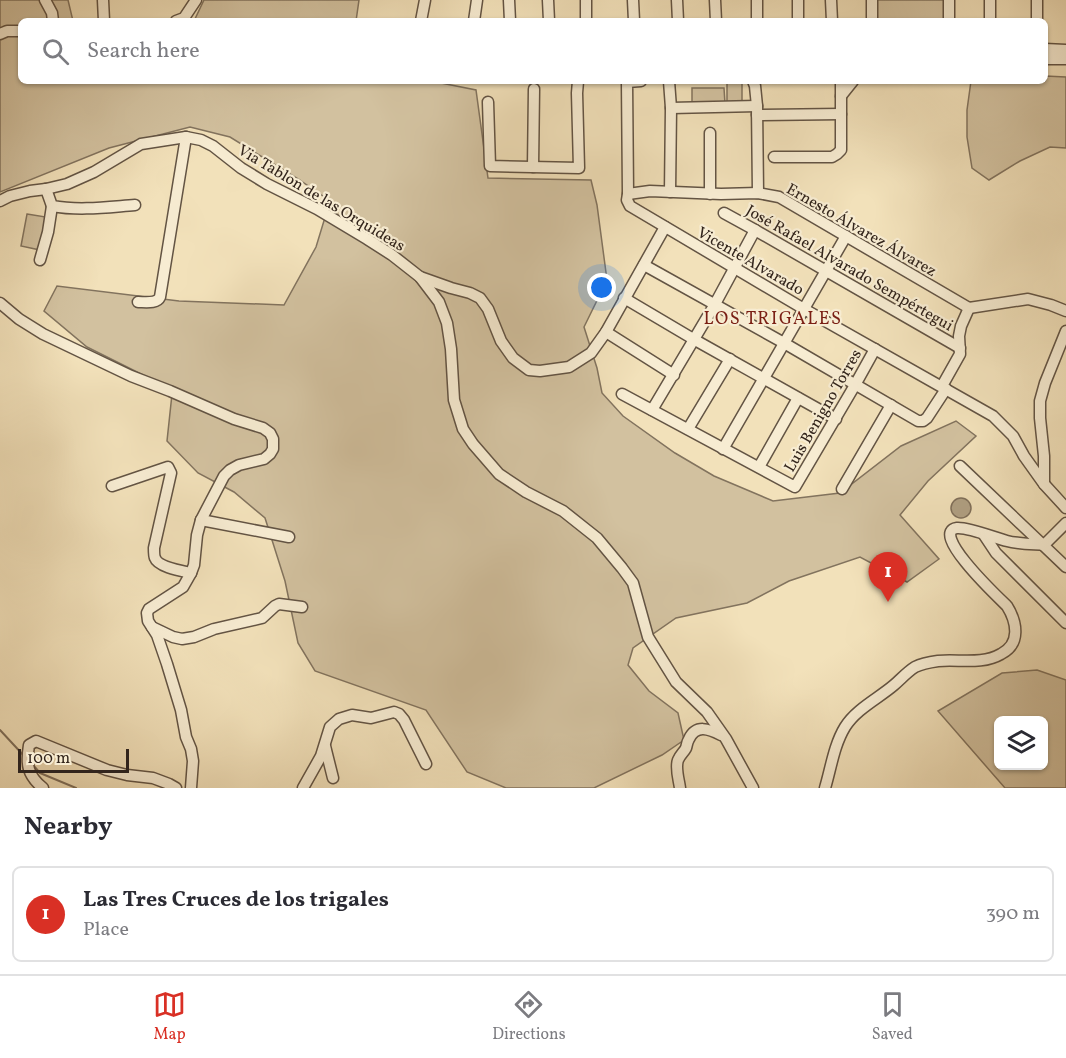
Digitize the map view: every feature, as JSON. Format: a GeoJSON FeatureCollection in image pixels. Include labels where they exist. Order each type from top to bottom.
{"type":"FeatureCollection","features":[{"type":"Feature","properties":{"kind":"street"},"geometry":{"type":"LineString","coordinates":[[45,0],[53,18]]}},
{"type":"Feature","properties":{"kind":"street"},"geometry":{"type":"LineString","coordinates":[[103,0],[104,18]]}},
{"type":"Feature","properties":{"kind":"street"},"geometry":{"type":"LineString","coordinates":[[184,18],[196,0]]}},
{"type":"Feature","properties":{"kind":"street"},"geometry":{"type":"LineString","coordinates":[[422,18],[425,0]]}},
{"type":"Feature","properties":{"kind":"street"},"geometry":{"type":"LineString","coordinates":[[474,18],[477,0]]}},
{"type":"Feature","properties":{"kind":"street"},"geometry":{"type":"LineString","coordinates":[[509,0],[510,18]]}},
{"type":"Feature","properties":{"kind":"street"},"geometry":{"type":"LineString","coordinates":[[548,0],[549,18]]}},
{"type":"Feature","properties":{"kind":"street"},"geometry":{"type":"LineString","coordinates":[[586,0],[586,18]]}},
{"type":"Feature","properties":{"kind":"street"},"geometry":{"type":"LineString","coordinates":[[633,0],[634,18]]}},
{"type":"Feature","properties":{"kind":"street"},"geometry":{"type":"LineString","coordinates":[[677,0],[678,18]]}},
{"type":"Feature","properties":{"kind":"street"},"geometry":{"type":"LineString","coordinates":[[715,0],[716,18]]}},
{"type":"Feature","properties":{"kind":"street"},"geometry":{"type":"LineString","coordinates":[[757,0],[757,18]]}},
{"type":"Feature","properties":{"kind":"street"},"geometry":{"type":"LineString","coordinates":[[798,0],[798,18]]}},
{"type":"Feature","properties":{"kind":"street"},"geometry":{"type":"LineString","coordinates":[[831,0],[832,18]]}},
{"type":"Feature","properties":{"kind":"street"},"geometry":{"type":"LineString","coordinates":[[872,0],[872,18]]}},
{"type":"Feature","properties":{"kind":"street"},"geometry":{"type":"LineString","coordinates":[[949,0],[949,18]]}},
{"type":"Feature","properties":{"kind":"street"},"geometry":{"type":"LineString","coordinates":[[990,0],[990,18]]}},
{"type":"Feature","properties":{"kind":"street"},"geometry":{"type":"LineString","coordinates":[[1037,0],[1037,18]]}},
{"type":"Feature","properties":{"kind":"street"},"geometry":{"type":"LineString","coordinates":[[0,34],[7,31],[18,32]]}},
{"type":"Feature","properties":{"kind":"street"},"geometry":{"type":"LineString","coordinates":[[1048,49],[1066,50]]}},
{"type":"Feature","properties":{"kind":"street"},"geometry":{"type":"LineString","coordinates":[[1048,59],[1066,59]]}},
{"type":"Feature","properties":{"kind":"street"},"geometry":{"type":"LineString","coordinates":[[488,102],[490,166],[579,168],[578,84]]}},
{"type":"Feature","properties":{"kind":"street"},"geometry":{"type":"LineString","coordinates":[[627,84],[628,194]]}},
{"type":"Feature","properties":{"kind":"street"},"geometry":{"type":"LineString","coordinates":[[669,84],[670,192]]}},
{"type":"Feature","properties":{"kind":"street"},"geometry":{"type":"LineString","coordinates":[[756,84],[758,193]]}},
{"type":"Feature","properties":{"kind":"street"},"geometry":{"type":"LineString","coordinates":[[774,157],[832,157],[841,150],[841,84]]}},
{"type":"Feature","properties":{"kind":"street"},"geometry":{"type":"LineString","coordinates":[[841,96],[851,84]]}},
{"type":"Feature","properties":{"kind":"street"},"geometry":{"type":"LineString","coordinates":[[533,167],[534,89]]}},
{"type":"Feature","properties":{"kind":"street"},"geometry":{"type":"LineString","coordinates":[[671,108],[841,114]]}},
{"type":"Feature","properties":{"kind":"street"},"geometry":{"type":"LineString","coordinates":[[710,133],[710,194]]}},
{"type":"Feature","properties":{"kind":"street"},"geometry":{"type":"LineString","coordinates":[[138,302],[156,301],[159,297],[186,137]]}},
{"type":"Feature","properties":{"kind":"street","name":"Via Tablon de las Orquideas"},"geometry":{"type":"LineString","coordinates":[[0,201],[10,196],[67,184],[94,172],[141,144],[186,137],[201,140],[213,146],[241,168],[267,184],[317,209],[392,255],[420,277],[439,302],[447,323],[451,349],[454,400],[463,429],[472,444],[499,474],[526,492],[563,511],[597,538],[622,568],[633,583],[648,637],[676,682],[707,712],[726,739],[753,788]]}},
{"type":"Feature","properties":{"kind":"street"},"geometry":{"type":"LineString","coordinates":[[40,260],[52,206],[46,189]]}},
{"type":"Feature","properties":{"kind":"street","name":"Ernesto Álvarez Álvarez"},"geometry":{"type":"LineString","coordinates":[[628,194],[650,191],[710,194],[758,193],[779,197],[969,308]]}},
{"type":"Feature","properties":{"kind":"street","name":"Vicente Alvarado"},"geometry":{"type":"LineString","coordinates":[[628,194],[627,200],[630,206],[804,309],[993,416],[1013,436],[1024,456],[1066,508]]}},
{"type":"Feature","properties":{"kind":"street"},"geometry":{"type":"LineString","coordinates":[[52,206],[93,209],[135,205]]}},
{"type":"Feature","properties":{"kind":"street","name":"José Rafael Alvarado Sempértegui"},"geometry":{"type":"LineString","coordinates":[[724,213],[960,348]]}},
{"type":"Feature","properties":{"kind":"street"},"geometry":{"type":"LineString","coordinates":[[420,277],[480,298],[488,309],[501,341],[513,358],[529,370],[540,371],[569,367],[591,353],[606,332],[665,227]]}},
{"type":"Feature","properties":{"kind":"street"},"geometry":{"type":"LineString","coordinates":[[652,410],[695,339],[755,230]]}},
{"type":"Feature","properties":{"kind":"street"},"geometry":{"type":"LineString","coordinates":[[723,449],[846,236]]}},
{"type":"Feature","properties":{"kind":"street"},"geometry":{"type":"LineString","coordinates":[[644,265],[918,421],[927,418],[960,354],[959,336],[969,308],[1028,299],[1066,311]]}},
{"type":"Feature","properties":{"kind":"street"},"geometry":{"type":"LineString","coordinates":[[624,298],[836,419]]}},
{"type":"Feature","properties":{"kind":"street"},"geometry":{"type":"LineString","coordinates":[[0,303],[19,319],[43,334],[131,376],[170,390],[234,420],[263,428],[270,433],[273,439],[273,449],[264,459],[239,465],[224,477],[201,520],[191,573],[183,587],[149,609],[147,613],[148,621],[157,635],[167,664],[191,749],[193,761],[191,788]]}},
{"type":"Feature","properties":{"kind":"street"},"geometry":{"type":"LineString","coordinates":[[1044,483],[1040,401],[1066,331]]}},
{"type":"Feature","properties":{"kind":"street"},"geometry":{"type":"LineString","coordinates":[[606,332],[674,375]]}},
{"type":"Feature","properties":{"kind":"street","name":"Luis Benigno Torres"},"geometry":{"type":"LineString","coordinates":[[759,467],[795,487],[875,349]]}},
{"type":"Feature","properties":{"kind":"street"},"geometry":{"type":"LineString","coordinates":[[688,429],[730,359]]}},
{"type":"Feature","properties":{"kind":"street"},"geometry":{"type":"LineString","coordinates":[[622,394],[759,467],[798,398]]}},
{"type":"Feature","properties":{"kind":"street"},"geometry":{"type":"LineString","coordinates":[[842,489],[891,405]]}},
{"type":"Feature","properties":{"kind":"street"},"geometry":{"type":"LineString","coordinates":[[960,466],[1066,567]]}},
{"type":"Feature","properties":{"kind":"street"},"geometry":{"type":"LineString","coordinates":[[112,486],[168,468],[170,470],[154,557],[161,564],[191,573]]}},
{"type":"Feature","properties":{"kind":"street"},"geometry":{"type":"LineString","coordinates":[[201,520],[289,537]]}},
{"type":"Feature","properties":{"kind":"street"},"geometry":{"type":"LineString","coordinates":[[825,788],[839,739],[846,725],[915,667],[936,661],[987,660],[1003,654],[1013,643],[1015,624],[1007,606],[960,556],[953,545],[951,533],[957,528],[1020,543],[1044,545],[1066,523]]}},
{"type":"Feature","properties":{"kind":"street"},"geometry":{"type":"LineString","coordinates":[[984,535],[996,553],[1066,623]]}},
{"type":"Feature","properties":{"kind":"street"},"geometry":{"type":"LineString","coordinates":[[996,553],[998,546],[1005,540]]}},
{"type":"Feature","properties":{"kind":"street"},"geometry":{"type":"LineString","coordinates":[[151,626],[182,639],[262,618],[279,604],[302,607]]}},
{"type":"Feature","properties":{"kind":"street"},"geometry":{"type":"LineString","coordinates":[[303,788],[321,756],[330,727],[339,719],[352,715],[371,717],[394,712],[399,714],[426,764]]}},
{"type":"Feature","properties":{"kind":"street"},"geometry":{"type":"LineString","coordinates":[[680,788],[677,763],[693,732],[702,728],[710,729],[726,739]]}},
{"type":"Feature","properties":{"kind":"street"},"geometry":{"type":"LineString","coordinates":[[43,788],[33,778],[27,760],[30,745],[36,741],[106,771],[153,778],[176,788]]}},
{"type":"Feature","properties":{"kind":"street"},"geometry":{"type":"LineString","coordinates":[[324,746],[333,778]]}},
{"type":"Feature","properties":{"kind":"shaded area"},"geometry":{"type":"Polygon","coordinates":[[[0,0],[68,0],[72,18],[18,18],[18,84],[446,84],[476,90],[488,178],[591,180],[597,205],[607,280],[584,327],[602,393],[623,416],[675,453],[714,476],[773,501],[840,493],[901,446],[956,421],[976,436],[928,481],[900,515],[939,559],[907,582],[860,557],[789,581],[747,603],[676,618],[633,648],[628,665],[649,691],[678,713],[684,740],[662,755],[594,788],[506,788],[467,772],[426,710],[315,671],[298,643],[285,581],[265,518],[234,492],[198,473],[167,441],[172,394],[155,381],[87,347],[44,311],[57,286],[179,301],[284,305],[316,247],[330,201],[230,137],[190,127],[109,148],[0,192],[0,0]]]}},
{"type":"Feature","properties":{"kind":"shaded area"},"geometry":{"type":"Polygon","coordinates":[[[204,0],[359,0],[356,18],[195,18],[204,0]]]}},
{"type":"Feature","properties":{"kind":"shaded area"},"geometry":{"type":"Polygon","coordinates":[[[874,0],[946,0],[946,18],[874,18],[874,0]]]}},
{"type":"Feature","properties":{"kind":"shaded area"},"geometry":{"type":"Polygon","coordinates":[[[1048,76],[1066,77],[1066,148],[1050,147],[1020,161],[989,180],[972,168],[967,137],[967,110],[971,84],[1048,84],[1048,76]]]}},
{"type":"Feature","properties":{"kind":"shaded area"},"geometry":{"type":"Polygon","coordinates":[[[727,84],[742,84],[742,103],[727,103],[727,84]]]}},
{"type":"Feature","properties":{"kind":"shaded area"},"geometry":{"type":"Polygon","coordinates":[[[692,88],[724,88],[725,104],[692,105],[692,88]]]}},
{"type":"Feature","properties":{"kind":"shaded area"},"geometry":{"type":"Polygon","coordinates":[[[27,214],[46,217],[40,250],[21,246],[27,214]]]}},
{"type":"Feature","properties":{"kind":"shaded area"},"geometry":{"type":"Polygon","coordinates":[[[961,498],[968,501],[971,508],[968,515],[961,518],[954,515],[951,508],[954,501],[961,498]]]}},
{"type":"Feature","properties":{"kind":"shaded area"},"geometry":{"type":"Polygon","coordinates":[[[1037,670],[1066,680],[1066,788],[1005,788],[938,711],[1002,673],[1037,670]]]}},
{"type":"Feature","properties":{"kind":"waterway"},"geometry":{"type":"LineString","coordinates":[[0,730],[25,757]]}},
{"type":"Feature","properties":{"kind":"waterway"},"geometry":{"type":"LineString","coordinates":[[33,765],[40,773],[76,788]]}},
{"type":"Feature","properties":{"kind":"place","name":"Las Tres Cruces de los trigales"},"geometry":{"type":"Point","coordinates":[888,602]}},
{"type":"Feature","properties":{"kind":"district","name":"LOS TRIGALES"},"geometry":{"type":"Point","coordinates":[773,318]}}]}
